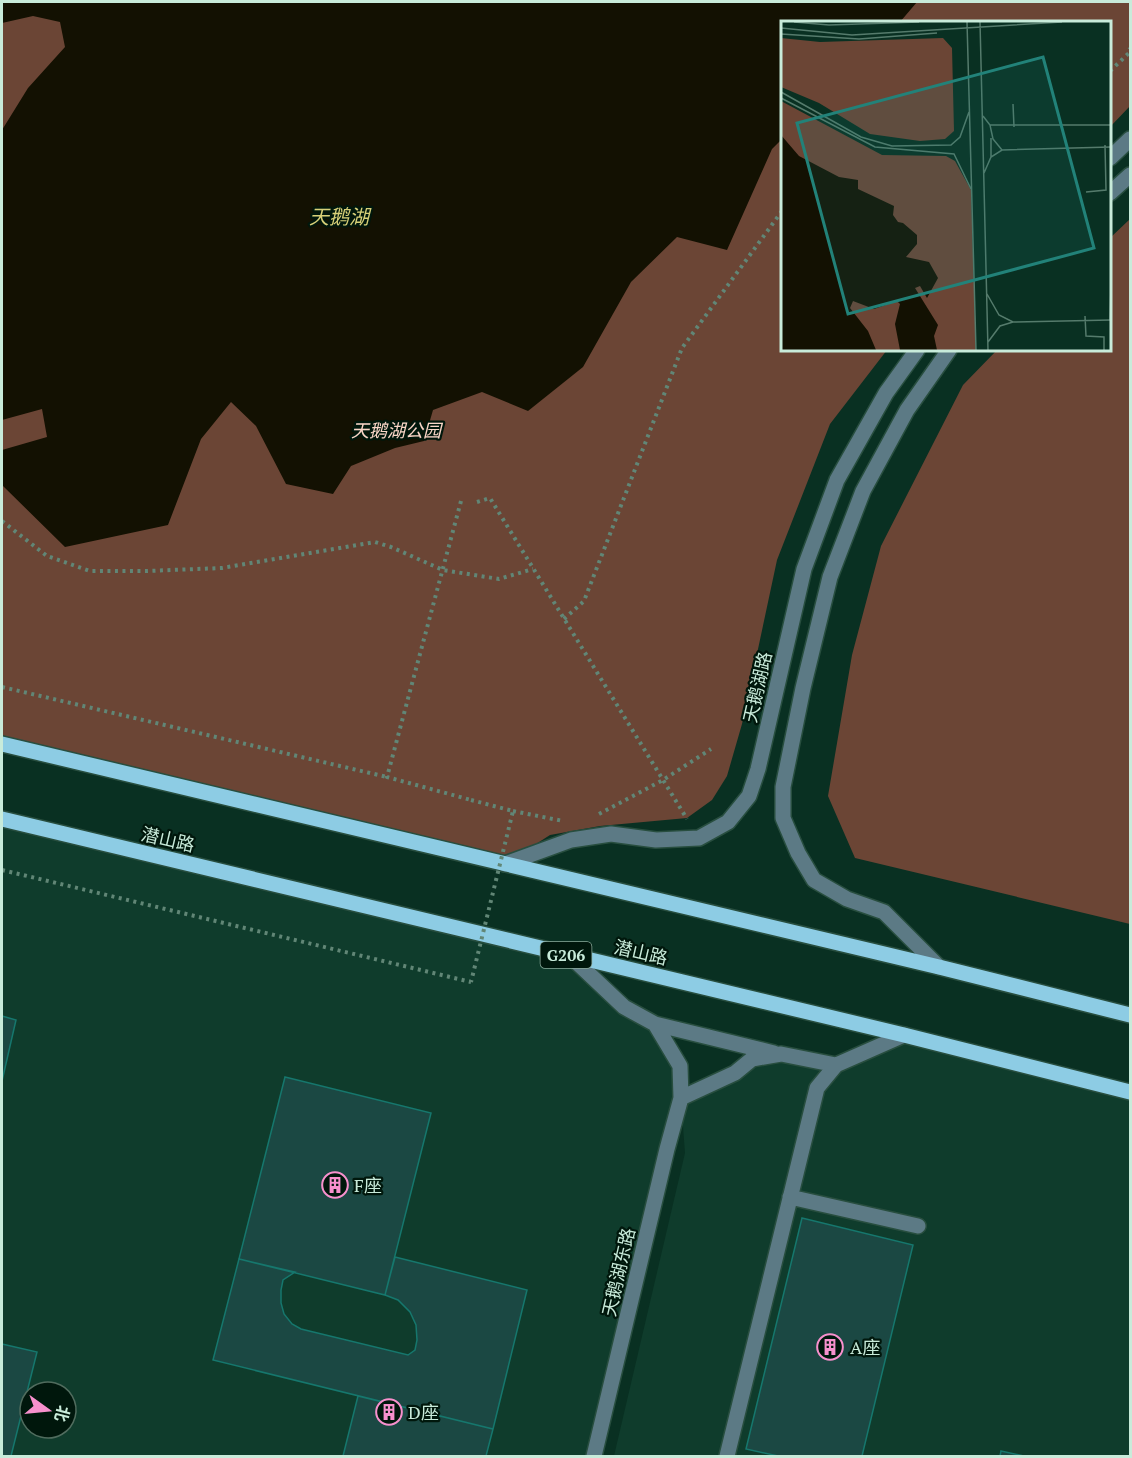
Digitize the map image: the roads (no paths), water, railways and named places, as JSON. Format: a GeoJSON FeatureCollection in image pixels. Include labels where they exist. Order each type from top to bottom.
{"type":"FeatureCollection","features":[{"type":"Feature","properties":{"kind":"main road"},"geometry":{"type":"LineString","coordinates":[[2,744],[939,967],[1131,1015]]}},
{"type":"Feature","properties":{"kind":"main road","name":"潜山路"},"geometry":{"type":"LineString","coordinates":[[2,819],[904,1035],[1131,1092]]}},
{"type":"Feature","properties":{"kind":"street"},"geometry":{"type":"LineString","coordinates":[[1111,157],[1131,139]]}},
{"type":"Feature","properties":{"kind":"street"},"geometry":{"type":"LineString","coordinates":[[1111,192],[1131,175]]}},
{"type":"Feature","properties":{"kind":"street","name":"天鹅湖路"},"geometry":{"type":"LineString","coordinates":[[505,864],[571,840],[611,834],[656,840],[699,838],[728,822],[748,796],[758,769],[804,569],[837,480],[886,393],[916,351]]}},
{"type":"Feature","properties":{"kind":"street"},"geometry":{"type":"LineString","coordinates":[[939,967],[884,912],[847,899],[814,879],[798,853],[783,818],[783,787],[830,578],[863,490],[907,410],[948,351]]}},
{"type":"Feature","properties":{"kind":"street"},"geometry":{"type":"LineString","coordinates":[[569,955],[624,1007],[655,1023],[836,1065]]}},
{"type":"Feature","properties":{"kind":"street","name":"天鹅湖东路"},"geometry":{"type":"LineString","coordinates":[[594,1456],[681,1098],[680,1066],[655,1023]]}},
{"type":"Feature","properties":{"kind":"street"},"geometry":{"type":"LineString","coordinates":[[727,1456],[817,1088],[836,1065],[904,1035]]}},
{"type":"Feature","properties":{"kind":"street"},"geometry":{"type":"LineString","coordinates":[[681,1098],[735,1073],[752,1059],[781,1054]]}},
{"type":"Feature","properties":{"kind":"street"},"geometry":{"type":"LineString","coordinates":[[790,1197],[918,1226]]}},
{"type":"Feature","properties":{"kind":"water","name":"天鹅湖"},"geometry":{"type":"Polygon","coordinates":[[[2,2],[917,2],[901,21],[781,21],[781,140],[772,149],[727,250],[677,237],[631,282],[583,367],[528,411],[482,392],[433,410],[424,441],[395,448],[351,466],[333,494],[286,484],[256,426],[231,402],[201,439],[168,525],[65,547],[2,485],[2,450],[47,437],[42,409],[2,420],[2,130],[28,88],[65,47],[60,22],[33,16],[2,23],[2,2]]]}},
{"type":"Feature","properties":{"kind":"place","name":"F座"},"geometry":{"type":"Point","coordinates":[335,1185]}},
{"type":"Feature","properties":{"kind":"place","name":"A座"},"geometry":{"type":"Point","coordinates":[830,1347]}},
{"type":"Feature","properties":{"kind":"place","name":"D座"},"geometry":{"type":"Point","coordinates":[389,1412]}},
{"type":"Feature","properties":{"kind":"park label","name":"天鹅湖公园"},"geometry":{"type":"Point","coordinates":[396,430]}}]}
